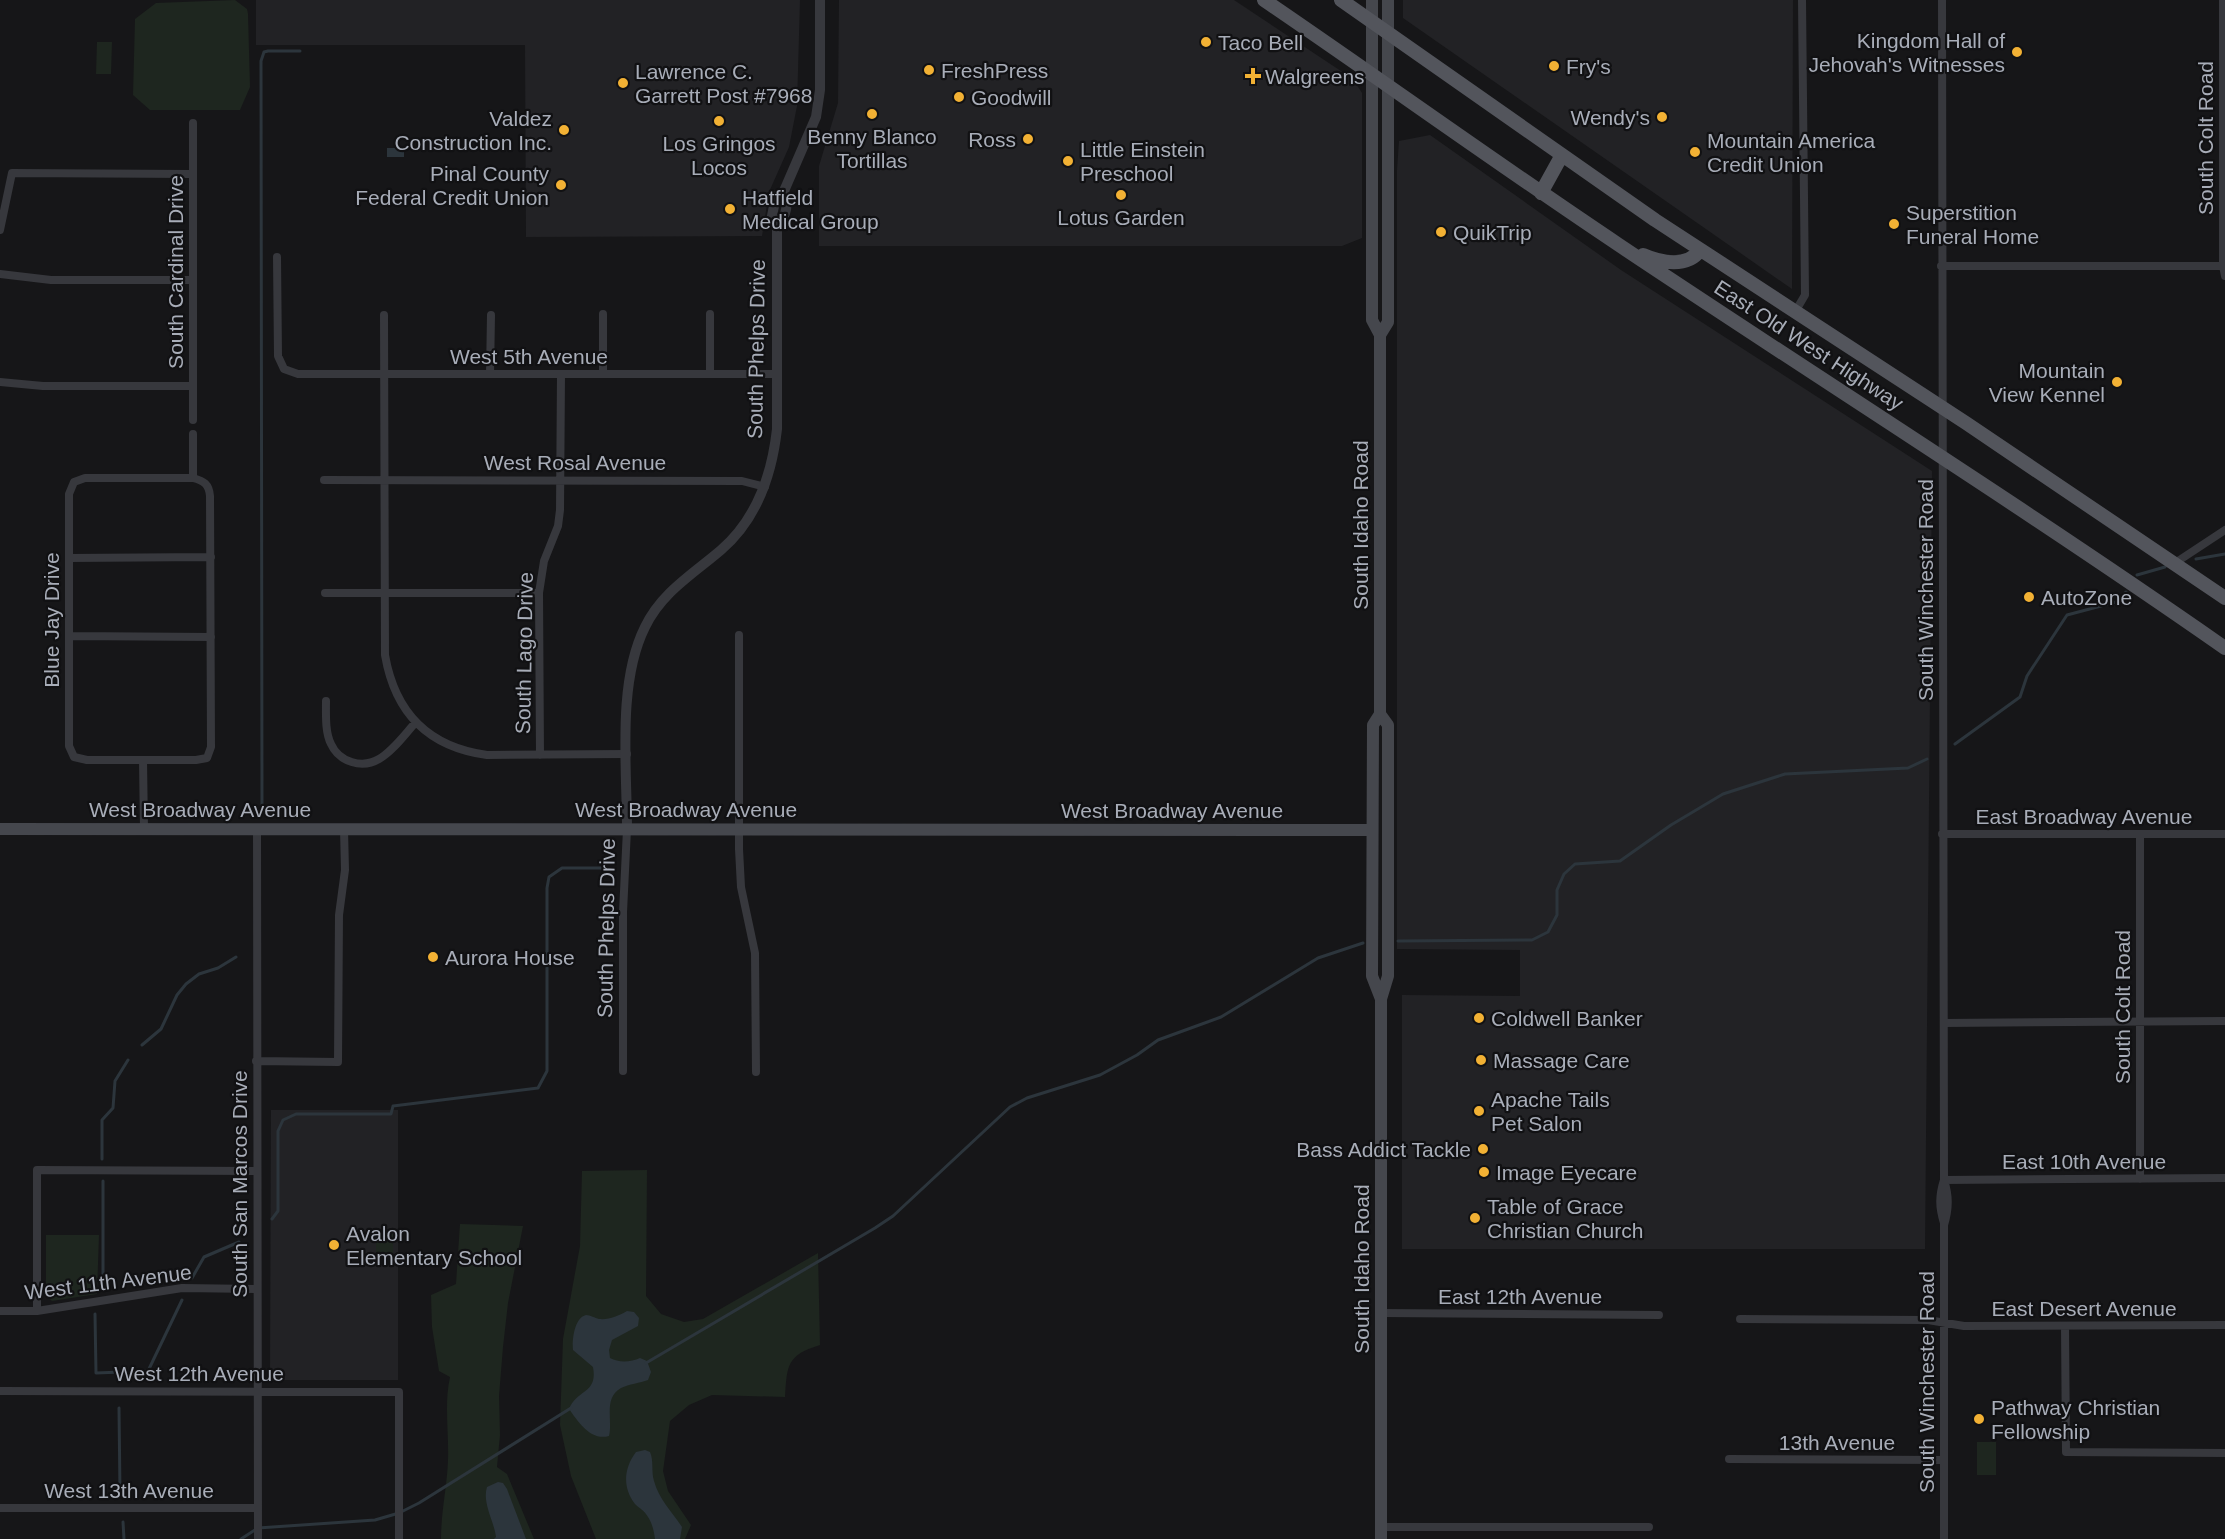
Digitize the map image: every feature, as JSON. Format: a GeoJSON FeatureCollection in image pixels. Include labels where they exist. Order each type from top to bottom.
{"type":"FeatureCollection","features":[{"type":"Feature","properties":{"kind":"main road","name":"East Old West Highway"},"geometry":{"type":"LineString","coordinates":[[1264,0],[1388,84],[1540,193],[1943,457],[2225,648]]}},
{"type":"Feature","properties":{"kind":"main road","name":"East Old West Highway"},"geometry":{"type":"LineString","coordinates":[[1341,0],[1700,250],[1943,407],[2225,598]]}},
{"type":"Feature","properties":{"kind":"main road","name":"South Idaho Road"},"geometry":{"type":"LineString","coordinates":[[1372,0],[1372,321],[1380,335],[1380,714],[1373,725],[1372,976],[1381,999]]}},
{"type":"Feature","properties":{"kind":"main road","name":"South Idaho Road"},"geometry":{"type":"LineString","coordinates":[[1380,335],[1388,322],[1388,0]]}},
{"type":"Feature","properties":{"kind":"main road"},"geometry":{"type":"LineString","coordinates":[[1540,193],[1563,155]]}},
{"type":"Feature","properties":{"kind":"main road"},"geometry":{"type":"LineString","coordinates":[[1619,245],[1657,261],[1665,262],[1690,259],[1700,250]]}},
{"type":"Feature","properties":{"kind":"main road","name":"South Idaho Road"},"geometry":{"type":"LineString","coordinates":[[1380,714],[1388,725],[1388,976],[1381,999],[1381,1533]]}},
{"type":"Feature","properties":{"kind":"main road","name":"West Broadway Avenue"},"geometry":{"type":"LineString","coordinates":[[0,829],[1372,830]]}},
{"type":"Feature","properties":{"kind":"street","name":"South Phelps Drive"},"geometry":{"type":"LineString","coordinates":[[623,1071],[623,912],[627,829],[628,684],[633,659],[646,625],[674,587],[722,550],[744,525],[765,487],[774,457],[777,429],[777,224],[772,216],[776,196],[784,191],[816,117],[820,90],[820,0]]}},
{"type":"Feature","properties":{"kind":"street"},"geometry":{"type":"LineString","coordinates":[[1795,312],[1805,295],[1802,0]]}},
{"type":"Feature","properties":{"kind":"street","name":"South Winchester Road"},"geometry":{"type":"LineString","coordinates":[[1942,0],[1944,1180],[1939,1194],[1944,1225],[1944,1539]]}},
{"type":"Feature","properties":{"kind":"street","name":"South Colt Road"},"geometry":{"type":"LineString","coordinates":[[2223,0],[2225,276]]}},
{"type":"Feature","properties":{"kind":"street","name":"South Cardinal Drive"},"geometry":{"type":"LineString","coordinates":[[193,123],[193,420]]}},
{"type":"Feature","properties":{"kind":"street"},"geometry":{"type":"LineString","coordinates":[[0,230],[12,173],[192,174]]}},
{"type":"Feature","properties":{"kind":"street","name":"West 5th Avenue"},"geometry":{"type":"LineString","coordinates":[[277,256],[278,356],[284,369],[298,374],[776,374]]}},
{"type":"Feature","properties":{"kind":"street"},"geometry":{"type":"LineString","coordinates":[[1941,266],[2224,266]]}},
{"type":"Feature","properties":{"kind":"street"},"geometry":{"type":"LineString","coordinates":[[0,274],[51,280],[193,280]]}},
{"type":"Feature","properties":{"kind":"street"},"geometry":{"type":"LineString","coordinates":[[603,314],[603,374]]}},
{"type":"Feature","properties":{"kind":"street"},"geometry":{"type":"LineString","coordinates":[[710,314],[710,374]]}},
{"type":"Feature","properties":{"kind":"street"},"geometry":{"type":"LineString","coordinates":[[384,315],[385,655],[388,676],[395,694],[416,722],[430,735],[447,746],[467,752],[487,755],[627,754]]}},
{"type":"Feature","properties":{"kind":"street"},"geometry":{"type":"LineString","coordinates":[[490,374],[491,315]]}},
{"type":"Feature","properties":{"kind":"street","name":"South Lago Drive"},"geometry":{"type":"LineString","coordinates":[[540,755],[539,593],[544,561],[558,526],[561,480],[561,374]]}},
{"type":"Feature","properties":{"kind":"street"},"geometry":{"type":"LineString","coordinates":[[0,382],[43,386],[193,386]]}},
{"type":"Feature","properties":{"kind":"street"},"geometry":{"type":"LineString","coordinates":[[144,829],[143,760],[207,758],[211,747],[210,496],[207,485],[193,478],[193,434]]}},
{"type":"Feature","properties":{"kind":"street","name":"Blue Jay Drive"},"geometry":{"type":"LineString","coordinates":[[143,760],[87,760],[74,757],[69,746],[69,494],[74,482],[85,478],[193,478]]}},
{"type":"Feature","properties":{"kind":"street","name":"West Rosal Avenue"},"geometry":{"type":"LineString","coordinates":[[324,480],[742,481],[765,487]]}},
{"type":"Feature","properties":{"kind":"street"},"geometry":{"type":"LineString","coordinates":[[2175,563],[2225,530]]}},
{"type":"Feature","properties":{"kind":"street"},"geometry":{"type":"LineString","coordinates":[[69,558],[211,557]]}},
{"type":"Feature","properties":{"kind":"street"},"geometry":{"type":"LineString","coordinates":[[325,593],[539,593]]}},
{"type":"Feature","properties":{"kind":"street"},"geometry":{"type":"LineString","coordinates":[[739,635],[741,887],[755,952],[756,1072]]}},
{"type":"Feature","properties":{"kind":"street"},"geometry":{"type":"LineString","coordinates":[[69,636],[211,637]]}},
{"type":"Feature","properties":{"kind":"street"},"geometry":{"type":"LineString","coordinates":[[326,701],[331,744],[347,761],[358,764],[369,764],[385,755],[416,722]]}},
{"type":"Feature","properties":{"kind":"street","name":"South San Marcos Drive"},"geometry":{"type":"LineString","coordinates":[[257,828],[258,1539]]}},
{"type":"Feature","properties":{"kind":"street"},"geometry":{"type":"LineString","coordinates":[[256,1061],[338,1062],[339,915],[345,870],[344,829]]}},
{"type":"Feature","properties":{"kind":"street","name":"East Broadway Avenue"},"geometry":{"type":"LineString","coordinates":[[1942,834],[2225,834]]}},
{"type":"Feature","properties":{"kind":"street","name":"South Colt Road"},"geometry":{"type":"LineString","coordinates":[[2140,834],[2140,1179]]}},
{"type":"Feature","properties":{"kind":"street"},"geometry":{"type":"LineString","coordinates":[[1944,1023],[2225,1021]]}},
{"type":"Feature","properties":{"kind":"street"},"geometry":{"type":"LineString","coordinates":[[37,1311],[38,1170],[257,1171]]}},
{"type":"Feature","properties":{"kind":"street","name":"East 10th Avenue"},"geometry":{"type":"LineString","coordinates":[[1944,1180],[2225,1178]]}},
{"type":"Feature","properties":{"kind":"street","name":"West 11th Avenue"},"geometry":{"type":"LineString","coordinates":[[0,1311],[37,1311],[182,1288],[257,1289]]}},
{"type":"Feature","properties":{"kind":"street","name":"East 12th Avenue"},"geometry":{"type":"LineString","coordinates":[[1380,1313],[1659,1316]]}},
{"type":"Feature","properties":{"kind":"street"},"geometry":{"type":"LineString","coordinates":[[1740,1319],[1928,1320],[1944,1323]]}},
{"type":"Feature","properties":{"kind":"street","name":"East Desert Avenue"},"geometry":{"type":"LineString","coordinates":[[1944,1323],[1964,1326],[2225,1325]]}},
{"type":"Feature","properties":{"kind":"street"},"geometry":{"type":"LineString","coordinates":[[2065,1326],[2066,1452],[2225,1453]]}},
{"type":"Feature","properties":{"kind":"street","name":"West 12th Avenue"},"geometry":{"type":"LineString","coordinates":[[0,1391],[399,1392],[399,1539]]}},
{"type":"Feature","properties":{"kind":"street","name":"13th Avenue"},"geometry":{"type":"LineString","coordinates":[[1729,1459],[1944,1460]]}},
{"type":"Feature","properties":{"kind":"street","name":"West 13th Avenue"},"geometry":{"type":"LineString","coordinates":[[0,1508],[258,1508]]}},
{"type":"Feature","properties":{"kind":"street"},"geometry":{"type":"LineString","coordinates":[[1381,1533],[1649,1527]]}},
{"type":"Feature","properties":{"kind":"shaded area"},"geometry":{"type":"Polygon","coordinates":[[[235,0],[247,9],[248,14],[250,87],[240,110],[150,110],[133,95],[135,19],[156,3],[235,0]]]}},
{"type":"Feature","properties":{"kind":"shaded area"},"geometry":{"type":"Polygon","coordinates":[[[256,0],[800,0],[797,106],[789,147],[769,192],[762,236],[526,237],[525,45],[256,45],[256,0]]]}},
{"type":"Feature","properties":{"kind":"shaded area"},"geometry":{"type":"Polygon","coordinates":[[[839,0],[1234,0],[1353,79],[1362,93],[1362,238],[1342,246],[819,246],[819,166],[838,103],[839,0]]]}},
{"type":"Feature","properties":{"kind":"shaded area"},"geometry":{"type":"Polygon","coordinates":[[[1403,0],[1793,0],[1792,289],[1403,18],[1403,0]]]}},
{"type":"Feature","properties":{"kind":"shaded area"},"geometry":{"type":"Polygon","coordinates":[[[97,42],[112,42],[111,74],[96,74],[97,42]]]}},
{"type":"Feature","properties":{"kind":"shaded area"},"geometry":{"type":"Polygon","coordinates":[[[1430,135],[1621,270],[1932,471],[1925,1249],[1402,1249],[1402,995],[1520,996],[1520,950],[1397,949],[1397,170],[1399,141],[1430,135]]]}},
{"type":"Feature","properties":{"kind":"shaded area"},"geometry":{"type":"Polygon","coordinates":[[[387,148],[404,148],[404,157],[387,157],[387,148]]]}},
{"type":"Feature","properties":{"kind":"shaded area","name":"Avalon Elementary School"},"geometry":{"type":"Polygon","coordinates":[[[271,1110],[398,1110],[398,1380],[270,1380],[271,1110]]]}},
{"type":"Feature","properties":{"kind":"shaded area"},"geometry":{"type":"Polygon","coordinates":[[[647,1170],[646,1296],[661,1314],[684,1322],[703,1319],[818,1253],[820,1345],[795,1357],[788,1369],[785,1397],[712,1395],[689,1405],[670,1421],[663,1471],[668,1491],[691,1525],[685,1539],[596,1539],[571,1476],[560,1425],[563,1339],[580,1246],[582,1171],[647,1170]]]}},
{"type":"Feature","properties":{"kind":"shaded area"},"geometry":{"type":"Polygon","coordinates":[[[460,1224],[523,1226],[508,1303],[503,1347],[497,1467],[507,1474],[534,1539],[441,1539],[448,1460],[447,1408],[450,1377],[439,1371],[432,1327],[431,1295],[456,1284],[460,1224]]]}},
{"type":"Feature","properties":{"kind":"shaded area"},"geometry":{"type":"Polygon","coordinates":[[[376,1233],[393,1233],[393,1263],[376,1263],[376,1233]]]}},
{"type":"Feature","properties":{"kind":"shaded area"},"geometry":{"type":"Polygon","coordinates":[[[46,1235],[99,1235],[97,1294],[52,1301],[46,1295],[46,1235]]]}},
{"type":"Feature","properties":{"kind":"shaded area"},"geometry":{"type":"Polygon","coordinates":[[[627,1311],[634,1312],[639,1318],[638,1326],[612,1340],[609,1350],[610,1358],[625,1361],[640,1358],[647,1361],[651,1372],[648,1380],[615,1392],[610,1403],[609,1436],[597,1436],[586,1430],[569,1409],[577,1398],[590,1387],[594,1376],[593,1367],[573,1350],[576,1325],[586,1315],[606,1319],[627,1311]]]}},
{"type":"Feature","properties":{"kind":"shaded area"},"geometry":{"type":"Polygon","coordinates":[[[1977,1442],[1996,1442],[1996,1475],[1977,1475],[1977,1442]]]}},
{"type":"Feature","properties":{"kind":"shaded area"},"geometry":{"type":"Polygon","coordinates":[[[645,1450],[651,1455],[656,1488],[682,1527],[680,1539],[655,1539],[649,1519],[635,1504],[628,1491],[626,1478],[629,1464],[636,1452],[645,1450]]]}},
{"type":"Feature","properties":{"kind":"shaded area"},"geometry":{"type":"Polygon","coordinates":[[[498,1482],[503,1483],[507,1489],[526,1539],[494,1539],[495,1531],[487,1506],[486,1493],[487,1487],[498,1482]]]}},
{"type":"Feature","properties":{"kind":"waterway"},"geometry":{"type":"LineString","coordinates":[[262,811],[261,61],[264,52],[300,51]]}},
{"type":"Feature","properties":{"kind":"waterway"},"geometry":{"type":"LineString","coordinates":[[2196,559],[2225,554]]}},
{"type":"Feature","properties":{"kind":"waterway"},"geometry":{"type":"LineString","coordinates":[[2137,575],[2165,567]]}},
{"type":"Feature","properties":{"kind":"waterway"},"geometry":{"type":"LineString","coordinates":[[1955,744],[2020,697],[2027,676],[2067,615],[2116,602],[2126,592]]}},
{"type":"Feature","properties":{"kind":"waterway"},"geometry":{"type":"LineString","coordinates":[[1398,941],[1532,940],[1548,932],[1557,915],[1557,890],[1564,874],[1575,864],[1620,861],[1671,825],[1723,794],[1785,774],[1908,768],[1927,759]]}},
{"type":"Feature","properties":{"kind":"waterway"},"geometry":{"type":"LineString","coordinates":[[272,1219],[278,1211],[278,1131],[283,1120],[296,1114],[391,1114],[393,1106],[538,1088],[547,1071],[547,888],[549,877],[562,868],[601,868]]}},
{"type":"Feature","properties":{"kind":"waterway"},"geometry":{"type":"LineString","coordinates":[[646,1363],[893,1216],[1010,1107],[1027,1098],[1100,1075],[1137,1055],[1158,1040],[1221,1017],[1318,958],[1363,943]]}},
{"type":"Feature","properties":{"kind":"waterway"},"geometry":{"type":"LineString","coordinates":[[142,1045],[161,1029],[177,995],[186,984],[199,974],[218,968],[236,957]]}},
{"type":"Feature","properties":{"kind":"waterway"},"geometry":{"type":"LineString","coordinates":[[102,1159],[102,1120],[113,1108],[115,1081],[128,1060]]}},
{"type":"Feature","properties":{"kind":"waterway"},"geometry":{"type":"LineString","coordinates":[[103,1181],[103,1290]]}},
{"type":"Feature","properties":{"kind":"waterway"},"geometry":{"type":"LineString","coordinates":[[192,1278],[204,1257],[239,1242]]}},
{"type":"Feature","properties":{"kind":"waterway"},"geometry":{"type":"LineString","coordinates":[[95,1314],[96,1373],[148,1371],[182,1300]]}},
{"type":"Feature","properties":{"kind":"waterway"},"geometry":{"type":"LineString","coordinates":[[119,1408],[120,1493]]}},
{"type":"Feature","properties":{"kind":"waterway"},"geometry":{"type":"LineString","coordinates":[[241,1539],[258,1528],[375,1520],[399,1513],[419,1503],[571,1408]]}},
{"type":"Feature","properties":{"kind":"waterway"},"geometry":{"type":"LineString","coordinates":[[123,1522],[124,1539]]}},
{"type":"Feature","properties":{"kind":"place","name":"Taco Bell"},"geometry":{"type":"Point","coordinates":[1206,42]}},
{"type":"Feature","properties":{"kind":"place","name":"Kingdom Hall of Jehovah's Witnesses"},"geometry":{"type":"Point","coordinates":[2017,52]}},
{"type":"Feature","properties":{"kind":"place","name":"Fry's"},"geometry":{"type":"Point","coordinates":[1554,66]}},
{"type":"Feature","properties":{"kind":"place","name":"FreshPress"},"geometry":{"type":"Point","coordinates":[929,70]}},
{"type":"Feature","properties":{"kind":"place","name":"Walgreens"},"geometry":{"type":"Point","coordinates":[1253,76]}},
{"type":"Feature","properties":{"kind":"place","name":"Lawrence C. Garrett Post #7968"},"geometry":{"type":"Point","coordinates":[623,83]}},
{"type":"Feature","properties":{"kind":"place","name":"Goodwill"},"geometry":{"type":"Point","coordinates":[959,97]}},
{"type":"Feature","properties":{"kind":"place","name":"Benny Blanco Tortillas"},"geometry":{"type":"Point","coordinates":[872,114]}},
{"type":"Feature","properties":{"kind":"place","name":"Wendy's"},"geometry":{"type":"Point","coordinates":[1662,117]}},
{"type":"Feature","properties":{"kind":"place","name":"Los Gringos Locos"},"geometry":{"type":"Point","coordinates":[719,121]}},
{"type":"Feature","properties":{"kind":"place","name":"Valdez Construction Inc."},"geometry":{"type":"Point","coordinates":[564,130]}},
{"type":"Feature","properties":{"kind":"place","name":"Ross"},"geometry":{"type":"Point","coordinates":[1028,139]}},
{"type":"Feature","properties":{"kind":"place","name":"Mountain America Credit Union"},"geometry":{"type":"Point","coordinates":[1695,152]}},
{"type":"Feature","properties":{"kind":"place","name":"Little Einstein Preschool"},"geometry":{"type":"Point","coordinates":[1068,161]}},
{"type":"Feature","properties":{"kind":"place","name":"Pinal County Federal Credit Union"},"geometry":{"type":"Point","coordinates":[561,185]}},
{"type":"Feature","properties":{"kind":"place","name":"Lotus Garden"},"geometry":{"type":"Point","coordinates":[1121,195]}},
{"type":"Feature","properties":{"kind":"place","name":"Hatfield Medical Group"},"geometry":{"type":"Point","coordinates":[730,209]}},
{"type":"Feature","properties":{"kind":"place","name":"Superstition Funeral Home"},"geometry":{"type":"Point","coordinates":[1894,224]}},
{"type":"Feature","properties":{"kind":"place","name":"QuikTrip"},"geometry":{"type":"Point","coordinates":[1441,232]}},
{"type":"Feature","properties":{"kind":"place","name":"Mountain View Kennel"},"geometry":{"type":"Point","coordinates":[2117,382]}},
{"type":"Feature","properties":{"kind":"place","name":"AutoZone"},"geometry":{"type":"Point","coordinates":[2029,597]}},
{"type":"Feature","properties":{"kind":"place","name":"Aurora House"},"geometry":{"type":"Point","coordinates":[433,957]}},
{"type":"Feature","properties":{"kind":"place","name":"Coldwell Banker"},"geometry":{"type":"Point","coordinates":[1479,1018]}},
{"type":"Feature","properties":{"kind":"place","name":"Massage Care"},"geometry":{"type":"Point","coordinates":[1481,1060]}},
{"type":"Feature","properties":{"kind":"place","name":"Apache Tails Pet Salon"},"geometry":{"type":"Point","coordinates":[1479,1111]}},
{"type":"Feature","properties":{"kind":"place","name":"Bass Addict Tackle"},"geometry":{"type":"Point","coordinates":[1483,1149]}},
{"type":"Feature","properties":{"kind":"place","name":"Image Eyecare"},"geometry":{"type":"Point","coordinates":[1484,1172]}},
{"type":"Feature","properties":{"kind":"place","name":"Table of Grace Christian Church"},"geometry":{"type":"Point","coordinates":[1475,1218]}},
{"type":"Feature","properties":{"kind":"place","name":"Avalon Elementary School"},"geometry":{"type":"Point","coordinates":[334,1245]}},
{"type":"Feature","properties":{"kind":"place","name":"Pathway Christian Fellowship"},"geometry":{"type":"Point","coordinates":[1979,1419]}}]}
